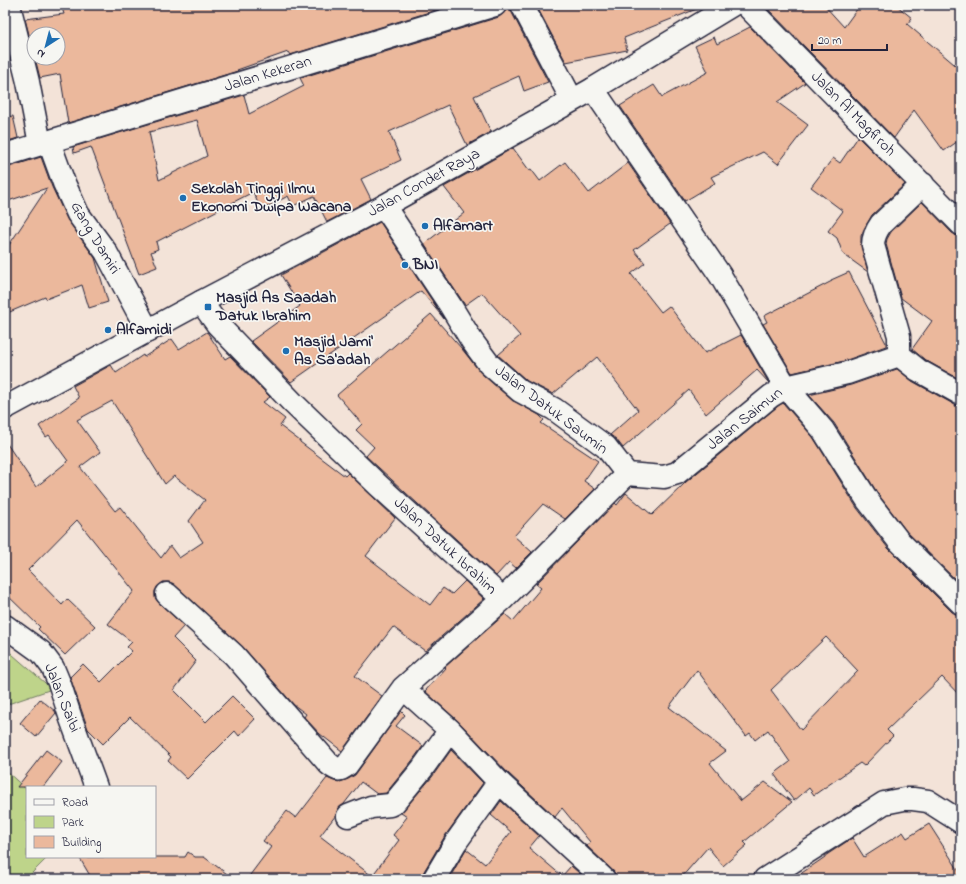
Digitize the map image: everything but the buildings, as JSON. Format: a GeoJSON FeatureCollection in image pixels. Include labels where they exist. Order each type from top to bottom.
{"type":"FeatureCollection","features":[{"type":"Feature","properties":{"kind":"street"},"geometry":{"type":"LineString","coordinates":[[9,5],[45,143]]}},
{"type":"Feature","properties":{"kind":"street","name":"Jalan Kekeran"},"geometry":{"type":"LineString","coordinates":[[5,155],[495,5]]}},
{"type":"Feature","properties":{"kind":"street"},"geometry":{"type":"LineString","coordinates":[[522,5],[572,100]]}},
{"type":"Feature","properties":{"kind":"street","name":"Jalan Condet Raya"},"geometry":{"type":"LineString","coordinates":[[5,408],[201,302],[384,206],[593,88],[732,5]]}},
{"type":"Feature","properties":{"kind":"street","name":"Jalan Al Magfiroh"},"geometry":{"type":"LineString","coordinates":[[746,5],[961,224]]}},
{"type":"Feature","properties":{"kind":"street"},"geometry":{"type":"LineString","coordinates":[[593,88],[720,275],[786,387],[823,430],[868,500],[898,540],[961,602]]}},
{"type":"Feature","properties":{"kind":"street","name":"Gang Damiri"},"geometry":{"type":"LineString","coordinates":[[45,143],[78,214],[106,252],[148,331]]}},
{"type":"Feature","properties":{"kind":"street"},"geometry":{"type":"LineString","coordinates":[[923,184],[881,224],[876,231],[873,239],[873,245],[899,336],[899,355],[918,370],[961,394]]}},
{"type":"Feature","properties":{"kind":"street","name":"Jalan Datuk Saumin"},"geometry":{"type":"LineString","coordinates":[[384,206],[450,305],[472,341],[489,364],[520,391],[554,409],[606,447],[627,474]]}},
{"type":"Feature","properties":{"kind":"street","name":"Jalan Datuk Ibrahim"},"geometry":{"type":"LineString","coordinates":[[168,594],[234,655],[329,764],[339,770],[347,765],[403,688],[503,599],[378,485],[293,403],[217,324],[201,302]]}},
{"type":"Feature","properties":{"kind":"street","name":"Jalan Saimun"},"geometry":{"type":"LineString","coordinates":[[627,474],[664,477],[677,473],[771,396],[786,387],[847,373],[899,355]]}},
{"type":"Feature","properties":{"kind":"street"},"geometry":{"type":"LineString","coordinates":[[503,599],[627,474]]}},
{"type":"Feature","properties":{"kind":"street","name":"Jalan Saibi"},"geometry":{"type":"LineString","coordinates":[[5,626],[41,652],[53,668],[96,786]]}},
{"type":"Feature","properties":{"kind":"street"},"geometry":{"type":"LineString","coordinates":[[403,688],[450,730],[499,782],[604,879]]}},
{"type":"Feature","properties":{"kind":"street"},"geometry":{"type":"LineString","coordinates":[[348,816],[371,807],[390,805],[394,803],[422,769],[450,730]]}},
{"type":"Feature","properties":{"kind":"street"},"geometry":{"type":"LineString","coordinates":[[434,879],[456,842],[499,782]]}},
{"type":"Feature","properties":{"kind":"street"},"geometry":{"type":"LineString","coordinates":[[765,879],[884,803],[904,799],[928,801],[961,822]]}},
{"type":"Feature","properties":{"kind":"green space"},"geometry":{"type":"Polygon","coordinates":[[[5,648],[52,689],[5,705],[5,648]]]}},
{"type":"Feature","properties":{"kind":"green space"},"geometry":{"type":"Polygon","coordinates":[[[5,770],[26,789],[26,858],[47,858],[26,879],[5,879],[5,770]]]}},
{"type":"Feature","properties":{"kind":"place","name":"Sekolah Tinggi Ilmu Ekonomi Dwipa Wacana"},"geometry":{"type":"Point","coordinates":[183,198]}},
{"type":"Feature","properties":{"kind":"place","name":"Alfamart"},"geometry":{"type":"Point","coordinates":[425,226]}},
{"type":"Feature","properties":{"kind":"place","name":"BNI"},"geometry":{"type":"Point","coordinates":[405,265]}},
{"type":"Feature","properties":{"kind":"place","name":"Masjid As Saadah Datuk Ibrahim"},"geometry":{"type":"Point","coordinates":[208,307]}},
{"type":"Feature","properties":{"kind":"place","name":"Alfamidi"},"geometry":{"type":"Point","coordinates":[108,330]}},
{"type":"Feature","properties":{"kind":"place","name":"Masjid Jami' As Sa'adah"},"geometry":{"type":"Point","coordinates":[286,351]}}]}
